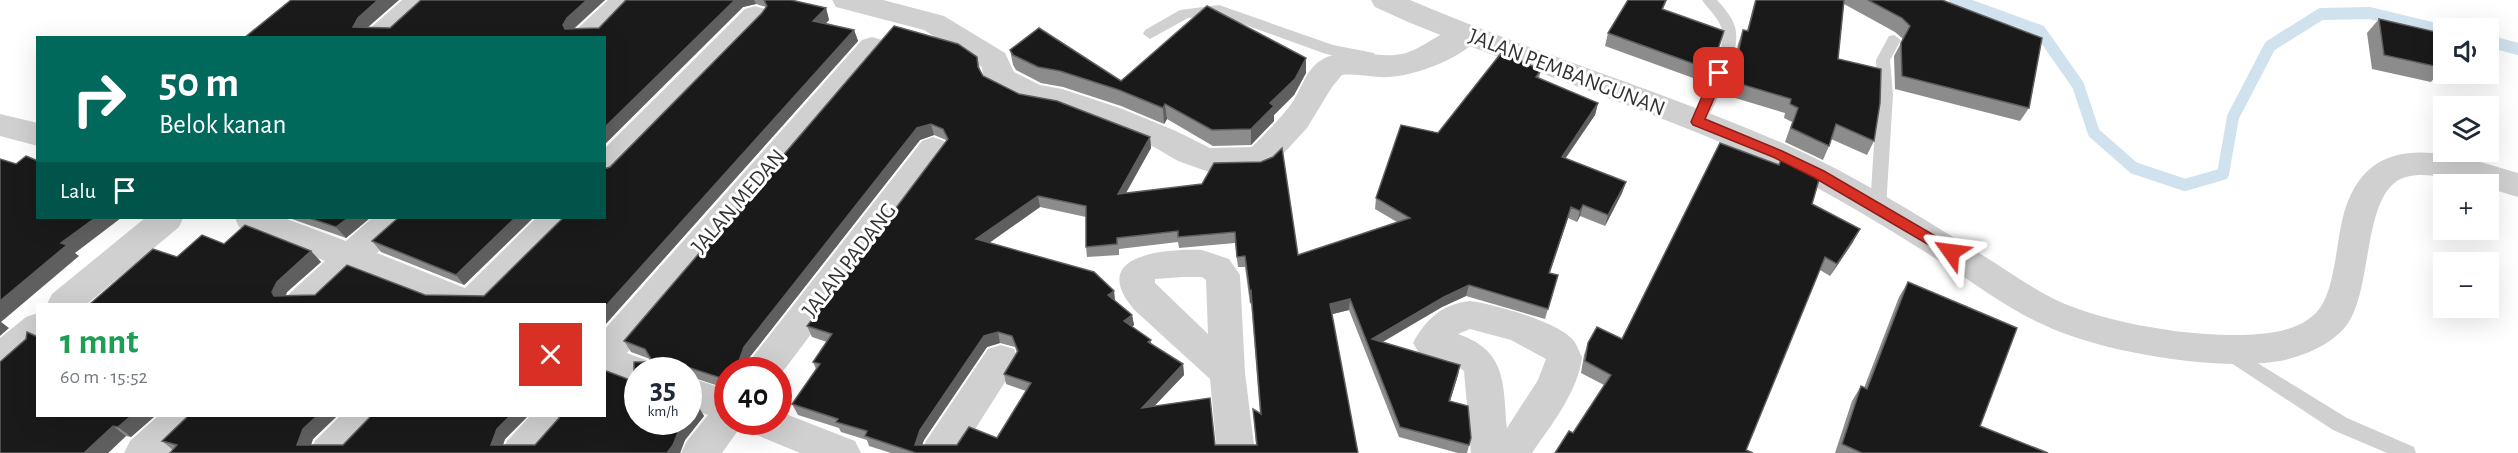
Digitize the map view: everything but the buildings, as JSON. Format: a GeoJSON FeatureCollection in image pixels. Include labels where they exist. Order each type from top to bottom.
{"type":"FeatureCollection","features":[{"type":"Feature","properties":{"kind":"street"},"geometry":{"type":"LineString","coordinates":[[378,36],[420,0]]}},
{"type":"Feature","properties":{"kind":"street"},"geometry":{"type":"LineString","coordinates":[[587,36],[625,0]]}},
{"type":"Feature","properties":{"kind":"street"},"geometry":{"type":"LineString","coordinates":[[846,0],[934,23],[994,60],[999,70],[998,77],[1033,95],[1062,100],[1089,109],[1209,160],[1260,159],[1286,132],[1305,107],[1322,78],[1333,67],[1346,64],[1370,68],[1395,66],[1450,46],[1461,32]]}},
{"type":"Feature","properties":{"kind":"street","name":"JALAN PEMBANGUNAN"},"geometry":{"type":"LineString","coordinates":[[1385,0],[1461,32],[1778,154],[1819,174],[1878,208],[2055,315],[2113,334],[2185,346],[2266,349],[2295,343],[2317,332],[2333,317],[2343,291],[2364,201],[2371,186],[2398,168],[2431,163],[2518,185]]}},
{"type":"Feature","properties":{"kind":"street"},"geometry":{"type":"LineString","coordinates":[[606,167],[755,16]]}},
{"type":"Feature","properties":{"kind":"street","name":"JALAN MEDAN"},"geometry":{"type":"LineString","coordinates":[[606,353],[872,47]]}},
{"type":"Feature","properties":{"kind":"street"},"geometry":{"type":"LineString","coordinates":[[0,124],[36,134]]}},
{"type":"Feature","properties":{"kind":"street","name":"JALAN PADANG"},"geometry":{"type":"LineString","coordinates":[[774,357],[933,150]]}},
{"type":"Feature","properties":{"kind":"street"},"geometry":{"type":"LineString","coordinates":[[65,303],[165,219]]}},
{"type":"Feature","properties":{"kind":"street"},"geometry":{"type":"LineString","coordinates":[[253,219],[467,303]]}},
{"type":"Feature","properties":{"kind":"street"},"geometry":{"type":"LineString","coordinates":[[302,303],[392,219]]}},
{"type":"Feature","properties":{"kind":"street"},"geometry":{"type":"LineString","coordinates":[[471,303],[555,219]]}},
{"type":"Feature","properties":{"kind":"street"},"geometry":{"type":"LineString","coordinates":[[1491,453],[1484,384],[1479,363],[1465,351],[1431,343],[1436,333],[1444,325],[1470,315],[1534,334],[1557,346],[1563,353],[1565,360],[1558,381],[1511,453]]}},
{"type":"Feature","properties":{"kind":"street"},"geometry":{"type":"LineString","coordinates":[[0,359],[36,329]]}},
{"type":"Feature","properties":{"kind":"street"},"geometry":{"type":"LineString","coordinates":[[939,453],[1001,360]]}},
{"type":"Feature","properties":{"kind":"street"},"geometry":{"type":"LineString","coordinates":[[606,361],[624,368]]}},
{"type":"Feature","properties":{"kind":"street"},"geometry":{"type":"LineString","coordinates":[[1227,373],[1236,453]]}},
{"type":"Feature","properties":{"kind":"street"},"geometry":{"type":"LineString","coordinates":[[143,453],[182,417]]}},
{"type":"Feature","properties":{"kind":"street"},"geometry":{"type":"LineString","coordinates":[[328,453],[363,417]]}},
{"type":"Feature","properties":{"kind":"street"},"geometry":{"type":"LineString","coordinates":[[520,453],[551,417]]}},
{"type":"Feature","properties":{"kind":"street"},"geometry":{"type":"LineString","coordinates":[[792,433],[842,453]]}},
{"type":"Feature","properties":{"kind":"street"},"geometry":{"type":"LineString","coordinates":[[700,453],[714,435]]}},
{"type":"Feature","properties":{"kind":"lane"},"geometry":{"type":"LineString","coordinates":[[1698,122],[1712,93],[1730,33],[1724,18],[1709,0]]}},
{"type":"Feature","properties":{"kind":"lane"},"geometry":{"type":"LineString","coordinates":[[1150,34],[1185,13],[1219,10],[1330,50],[1382,58],[1405,55],[1461,32]]}},
{"type":"Feature","properties":{"kind":"lane"},"geometry":{"type":"LineString","coordinates":[[1878,208],[1885,94],[1883,60],[1894,40]]}},
{"type":"Feature","properties":{"kind":"lane"},"geometry":{"type":"LineString","coordinates":[[2223,349],[2340,424],[2407,453]]}},
{"type":"Feature","properties":{"kind":"waterway"},"geometry":{"type":"LineString","coordinates":[[1955,0],[2040,31],[2078,85],[2094,133],[2134,168],[2185,185],[2223,174],[2233,117],[2270,46],[2321,14],[2370,13],[2433,28]]}},
{"type":"Feature","properties":{"kind":"waterway"},"geometry":{"type":"LineString","coordinates":[[2499,44],[2518,49]]}},
{"type":"Feature","properties":{"kind":"route"},"geometry":{"type":"LineString","coordinates":[[1719,73],[1698,122],[1778,154],[1819,174],[1951,252]]}}]}
